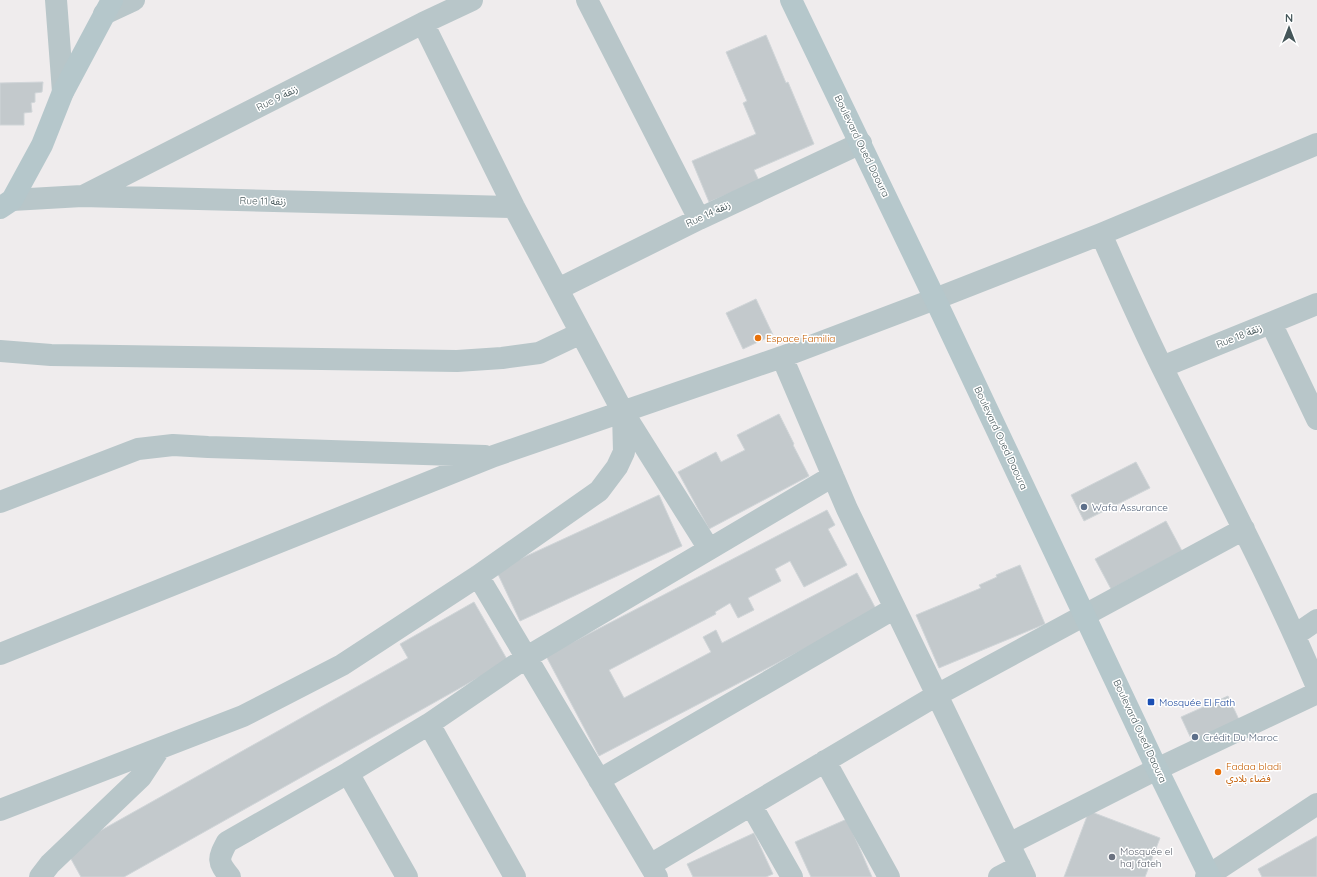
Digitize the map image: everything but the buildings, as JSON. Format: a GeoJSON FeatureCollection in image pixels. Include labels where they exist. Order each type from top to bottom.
{"type":"FeatureCollection","features":[{"type":"Feature","properties":{"kind":"street"},"geometry":{"type":"LineString","coordinates":[[56,0],[63,92]]}},
{"type":"Feature","properties":{"kind":"street"},"geometry":{"type":"LineString","coordinates":[[6,204],[42,145],[63,92],[108,7],[134,0]]}},
{"type":"Feature","properties":{"kind":"street"},"geometry":{"type":"LineString","coordinates":[[587,0],[699,219]]}},
{"type":"Feature","properties":{"kind":"street","name":"Boulevard Oued Daoura"},"geometry":{"type":"LineString","coordinates":[[790,0],[861,143],[1086,615],[1208,876]]}},
{"type":"Feature","properties":{"kind":"street","name":"Rue 9 زنقة"},"geometry":{"type":"LineString","coordinates":[[82,196],[423,23],[459,3]]}},
{"type":"Feature","properties":{"kind":"street"},"geometry":{"type":"LineString","coordinates":[[423,23],[514,207],[622,412],[709,550]]}},
{"type":"Feature","properties":{"kind":"street","name":"Rue 14 زنقة"},"geometry":{"type":"LineString","coordinates":[[558,290],[699,219],[861,143]]}},
{"type":"Feature","properties":{"kind":"street"},"geometry":{"type":"LineString","coordinates":[[0,654],[494,456],[782,357],[935,299],[1101,234],[1317,144]]}},
{"type":"Feature","properties":{"kind":"street","name":"Rue 11 زنقة"},"geometry":{"type":"LineString","coordinates":[[6,204],[82,196],[514,207]]}},
{"type":"Feature","properties":{"kind":"street"},"geometry":{"type":"LineString","coordinates":[[1101,234],[1162,367],[1295,635],[1317,687]]}},
{"type":"Feature","properties":{"kind":"street","name":"Rue 18 زنقة"},"geometry":{"type":"LineString","coordinates":[[1162,367],[1317,304]]}},
{"type":"Feature","properties":{"kind":"street"},"geometry":{"type":"LineString","coordinates":[[1271,323],[1317,419]]}},
{"type":"Feature","properties":{"kind":"street"},"geometry":{"type":"LineString","coordinates":[[0,351],[51,355],[457,361],[539,354],[581,333]]}},
{"type":"Feature","properties":{"kind":"street"},"geometry":{"type":"LineString","coordinates":[[782,357],[847,509],[1023,871],[999,877]]}},
{"type":"Feature","properties":{"kind":"street"},"geometry":{"type":"LineString","coordinates":[[0,810],[243,716],[342,665],[478,576],[599,491],[617,468],[624,452],[622,412]]}},
{"type":"Feature","properties":{"kind":"street"},"geometry":{"type":"LineString","coordinates":[[0,502],[138,449],[173,445],[494,456]]}},
{"type":"Feature","properties":{"kind":"street"},"geometry":{"type":"LineString","coordinates":[[230,877],[221,867],[220,855],[227,842],[348,773],[429,724],[527,657],[833,476]]}},
{"type":"Feature","properties":{"kind":"street"},"geometry":{"type":"LineString","coordinates":[[478,576],[653,871],[750,805],[937,695],[1244,530]]}},
{"type":"Feature","properties":{"kind":"street"},"geometry":{"type":"LineString","coordinates":[[599,780],[895,608]]}},
{"type":"Feature","properties":{"kind":"street"},"geometry":{"type":"LineString","coordinates":[[1295,635],[1317,620]]}},
{"type":"Feature","properties":{"kind":"street"},"geometry":{"type":"LineString","coordinates":[[1009,844],[1157,769],[1317,693]]}},
{"type":"Feature","properties":{"kind":"street"},"geometry":{"type":"LineString","coordinates":[[429,724],[515,877]]}},
{"type":"Feature","properties":{"kind":"street"},"geometry":{"type":"LineString","coordinates":[[50,873],[141,777],[160,748]]}},
{"type":"Feature","properties":{"kind":"street"},"geometry":{"type":"LineString","coordinates":[[825,761],[889,877]]}},
{"type":"Feature","properties":{"kind":"street"},"geometry":{"type":"LineString","coordinates":[[348,773],[407,877]]}},
{"type":"Feature","properties":{"kind":"street"},"geometry":{"type":"LineString","coordinates":[[1208,876],[1317,804]]}},
{"type":"Feature","properties":{"kind":"street"},"geometry":{"type":"LineString","coordinates":[[750,805],[792,877]]}},
{"type":"Feature","properties":{"kind":"place","name":"Espace Familia"},"geometry":{"type":"Point","coordinates":[758,338]}},
{"type":"Feature","properties":{"kind":"place","name":"Wafa Assurance"},"geometry":{"type":"Point","coordinates":[1084,507]}},
{"type":"Feature","properties":{"kind":"place","name":"Mosquée El Fath"},"geometry":{"type":"Point","coordinates":[1151,702]}},
{"type":"Feature","properties":{"kind":"place","name":"Crédit Du Maroc"},"geometry":{"type":"Point","coordinates":[1195,737]}},
{"type":"Feature","properties":{"kind":"place","name":"Fadaa bladi فضاء بلادي"},"geometry":{"type":"Point","coordinates":[1218,772]}},
{"type":"Feature","properties":{"kind":"place","name":"Mosquée el haj fateh"},"geometry":{"type":"Point","coordinates":[1112,857]}}]}
